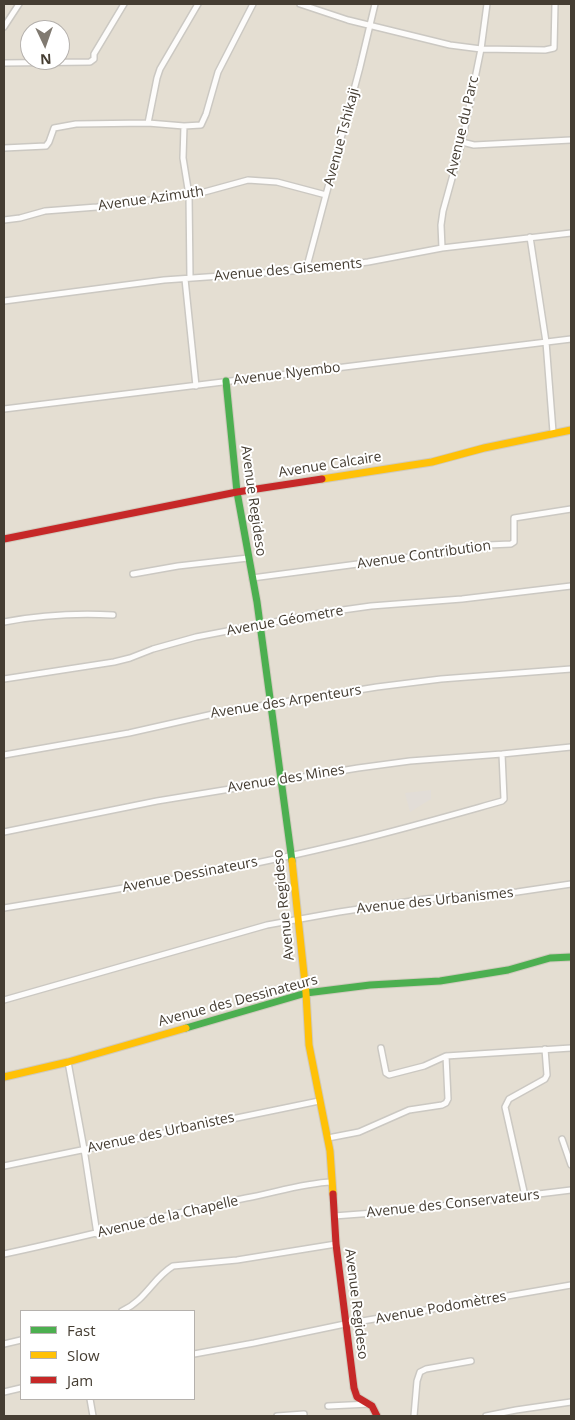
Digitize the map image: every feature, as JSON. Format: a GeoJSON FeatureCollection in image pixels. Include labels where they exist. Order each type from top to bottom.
{"type":"FeatureCollection","features":[{"type":"Feature","properties":{"kind":"street"},"geometry":{"type":"LineString","coordinates":[[4,28],[19,4]]}},
{"type":"Feature","properties":{"kind":"street"},"geometry":{"type":"LineString","coordinates":[[4,63],[87,62],[94,59],[94,54],[124,4]]}},
{"type":"Feature","properties":{"kind":"street"},"geometry":{"type":"LineString","coordinates":[[148,123],[160,69],[198,4]]}},
{"type":"Feature","properties":{"kind":"street"},"geometry":{"type":"LineString","coordinates":[[4,148],[46,146],[50,142],[52,129],[58,126],[148,123],[198,126],[202,123],[210,102],[218,72],[253,4]]}},
{"type":"Feature","properties":{"kind":"street"},"geometry":{"type":"LineString","coordinates":[[300,4],[348,20],[428,40],[481,48],[553,49],[555,4]]}},
{"type":"Feature","properties":{"kind":"street","name":"Avenue Tshikaji"},"geometry":{"type":"LineString","coordinates":[[306,270],[375,4]]}},
{"type":"Feature","properties":{"kind":"street","name":"Avenue du Parc"},"geometry":{"type":"LineString","coordinates":[[442,248],[441,225],[443,211],[462,142],[481,48],[487,4]]}},
{"type":"Feature","properties":{"kind":"street"},"geometry":{"type":"LineString","coordinates":[[184,126],[183,158],[189,195],[187,279],[196,386]]}},
{"type":"Feature","properties":{"kind":"street"},"geometry":{"type":"LineString","coordinates":[[462,142],[474,145],[571,140]]}},
{"type":"Feature","properties":{"kind":"street","name":"Avenue Azimuth"},"geometry":{"type":"LineString","coordinates":[[4,220],[46,211],[189,195],[240,181],[277,182],[326,195]]}},
{"type":"Feature","properties":{"kind":"street","name":"Avenue des Gisements"},"geometry":{"type":"LineString","coordinates":[[4,302],[187,279],[306,270],[368,262],[442,248],[571,233]]}},
{"type":"Feature","properties":{"kind":"street"},"geometry":{"type":"LineString","coordinates":[[530,237],[546,342],[553,432]]}},
{"type":"Feature","properties":{"kind":"street","name":"Avenue Nyembo"},"geometry":{"type":"LineString","coordinates":[[4,409],[571,339]]}},
{"type":"Feature","properties":{"kind":"street","name":"Avenue Regideso"},"geometry":{"type":"LineString","coordinates":[[226,381],[237,492],[260,626],[269,704],[291,855],[306,993],[309,1045],[328,1138],[336,1244],[354,1388],[357,1397],[375,1408],[377,1416]]}},
{"type":"Feature","properties":{"kind":"street","name":"Avenue Calcaire"},"geometry":{"type":"LineString","coordinates":[[4,539],[237,492],[432,462],[553,432],[571,430]]}},
{"type":"Feature","properties":{"kind":"street","name":"Avenue Contribution"},"geometry":{"type":"LineString","coordinates":[[252,578],[488,545],[511,544],[514,542],[514,518],[571,509]]}},
{"type":"Feature","properties":{"kind":"street"},"geometry":{"type":"LineString","coordinates":[[133,574],[178,566],[248,558]]}},
{"type":"Feature","properties":{"kind":"street","name":"Avenue Géometre"},"geometry":{"type":"LineString","coordinates":[[4,679],[114,662],[186,639],[321,613],[371,606],[462,599],[571,586]]}},
{"type":"Feature","properties":{"kind":"street"},"geometry":{"type":"LineString","coordinates":[[4,622],[48,615],[88,613],[113,615]]}},
{"type":"Feature","properties":{"kind":"street","name":"Avenue des Arpenteurs"},"geometry":{"type":"LineString","coordinates":[[4,755],[269,704],[409,683],[571,669]]}},
{"type":"Feature","properties":{"kind":"street","name":"Avenue des Mines"},"geometry":{"type":"LineString","coordinates":[[4,832],[157,801],[410,760],[571,747]]}},
{"type":"Feature","properties":{"kind":"street","name":"Avenue Dessinateurs"},"geometry":{"type":"LineString","coordinates":[[4,908],[148,884],[291,855],[409,827],[502,801],[505,796],[502,754]]}},
{"type":"Feature","properties":{"kind":"street","name":"Avenue des Urbanismes"},"geometry":{"type":"LineString","coordinates":[[298,919],[426,899],[517,892],[571,884]]}},
{"type":"Feature","properties":{"kind":"street"},"geometry":{"type":"LineString","coordinates":[[4,1000],[267,925],[298,919]]}},
{"type":"Feature","properties":{"kind":"street","name":"Avenue des Dessinateurs"},"geometry":{"type":"LineString","coordinates":[[4,1077],[68,1062],[306,993],[370,985],[440,981],[508,970],[541,960],[571,957]]}},
{"type":"Feature","properties":{"kind":"street"},"geometry":{"type":"LineString","coordinates":[[381,1048],[386,1073],[389,1075],[424,1066],[446,1056],[571,1048]]}},
{"type":"Feature","properties":{"kind":"street"},"geometry":{"type":"LineString","coordinates":[[525,1196],[505,1114],[505,1107],[508,1099],[545,1079],[547,1075],[545,1049]]}},
{"type":"Feature","properties":{"kind":"street"},"geometry":{"type":"LineString","coordinates":[[328,1138],[359,1132],[409,1110],[445,1104],[448,1099],[446,1056]]}},
{"type":"Feature","properties":{"kind":"street"},"geometry":{"type":"LineString","coordinates":[[68,1062],[97,1234]]}},
{"type":"Feature","properties":{"kind":"street","name":"Avenue des Urbanistes"},"geometry":{"type":"LineString","coordinates":[[4,1166],[319,1100]]}},
{"type":"Feature","properties":{"kind":"street"},"geometry":{"type":"LineString","coordinates":[[562,1140],[571,1165]]}},
{"type":"Feature","properties":{"kind":"street","name":"Avenue de la Chapelle"},"geometry":{"type":"LineString","coordinates":[[4,1254],[97,1234],[209,1206],[332,1182]]}},
{"type":"Feature","properties":{"kind":"street","name":"Avenue des Conservateurs"},"geometry":{"type":"LineString","coordinates":[[334,1216],[400,1211],[571,1190]]}},
{"type":"Feature","properties":{"kind":"street"},"geometry":{"type":"LineString","coordinates":[[124,1310],[143,1297],[165,1270],[172,1266],[238,1260],[336,1244]]}},
{"type":"Feature","properties":{"kind":"street","name":"Avenue Podomètres"},"geometry":{"type":"LineString","coordinates":[[195,1354],[345,1324],[571,1285]]}},
{"type":"Feature","properties":{"kind":"street"},"geometry":{"type":"LineString","coordinates":[[4,1344],[20,1340]]}},
{"type":"Feature","properties":{"kind":"street"},"geometry":{"type":"LineString","coordinates":[[414,1416],[417,1381],[420,1372],[426,1369],[471,1360]]}},
{"type":"Feature","properties":{"kind":"street"},"geometry":{"type":"LineString","coordinates":[[4,1392],[20,1388]]}},
{"type":"Feature","properties":{"kind":"street"},"geometry":{"type":"LineString","coordinates":[[90,1400],[93,1416]]}},
{"type":"Feature","properties":{"kind":"street"},"geometry":{"type":"LineString","coordinates":[[486,1416],[571,1402]]}},
{"type":"Feature","properties":{"kind":"street"},"geometry":{"type":"LineString","coordinates":[[328,1406],[371,1404]]}},
{"type":"Feature","properties":{"kind":"street"},"geometry":{"type":"LineString","coordinates":[[276,1416],[304,1414]]}},
{"type":"Feature","properties":{"kind":"shaded area"},"geometry":{"type":"Polygon","coordinates":[[[4,4],[571,4],[571,1416],[4,1416],[4,4]]]}},
{"type":"Feature","properties":{"kind":"shaded area"},"geometry":{"type":"Polygon","coordinates":[[[431,790],[431,799],[410,812],[405,793],[431,790]]]}},
{"type":"Feature","properties":{"kind":"traffic: fast"},"geometry":{"type":"LineString","coordinates":[[226,381],[237,492],[257,602],[292,861]]}},
{"type":"Feature","properties":{"kind":"traffic: fast"},"geometry":{"type":"LineString","coordinates":[[186,1028],[306,993],[370,985],[440,981],[508,970],[550,958],[571,957]]}},
{"type":"Feature","properties":{"kind":"traffic: slow"},"geometry":{"type":"LineString","coordinates":[[322,479],[432,462],[484,448],[571,430]]}},
{"type":"Feature","properties":{"kind":"traffic: slow"},"geometry":{"type":"LineString","coordinates":[[292,861],[306,993],[309,1045],[330,1151],[333,1194]]}},
{"type":"Feature","properties":{"kind":"traffic: slow"},"geometry":{"type":"LineString","coordinates":[[4,1077],[68,1062],[186,1028]]}},
{"type":"Feature","properties":{"kind":"traffic: jam"},"geometry":{"type":"LineString","coordinates":[[4,539],[237,492],[322,479]]}},
{"type":"Feature","properties":{"kind":"traffic: jam"},"geometry":{"type":"LineString","coordinates":[[333,1194],[336,1244],[354,1388],[357,1397],[372,1406],[377,1416]]}}]}
